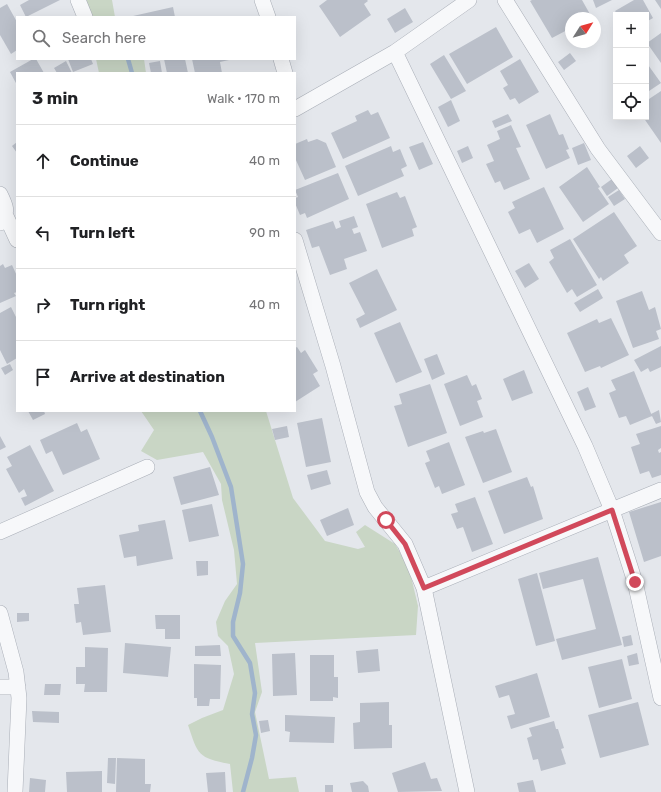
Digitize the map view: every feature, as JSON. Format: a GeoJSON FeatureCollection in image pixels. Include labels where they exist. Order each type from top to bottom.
{"type":"FeatureCollection","features":[{"type":"Feature","properties":{"kind":"street"},"geometry":{"type":"LineString","coordinates":[[78,0],[85,16]]}},
{"type":"Feature","properties":{"kind":"street"},"geometry":{"type":"LineString","coordinates":[[262,0],[268,16]]}},
{"type":"Feature","properties":{"kind":"street"},"geometry":{"type":"LineString","coordinates":[[296,106],[395,52],[469,0]]}},
{"type":"Feature","properties":{"kind":"street"},"geometry":{"type":"LineString","coordinates":[[505,0],[598,149],[661,233]]}},
{"type":"Feature","properties":{"kind":"street"},"geometry":{"type":"LineString","coordinates":[[395,52],[585,446],[612,510],[635,582],[661,698]]}},
{"type":"Feature","properties":{"kind":"street"},"geometry":{"type":"LineString","coordinates":[[281,60],[285,72]]}},
{"type":"Feature","properties":{"kind":"street"},"geometry":{"type":"LineString","coordinates":[[0,194],[7,207],[3,220],[16,239]]}},
{"type":"Feature","properties":{"kind":"street"},"geometry":{"type":"LineString","coordinates":[[296,243],[333,366],[367,492],[375,507],[405,544],[424,588],[467,792]]}},
{"type":"Feature","properties":{"kind":"street"},"geometry":{"type":"LineString","coordinates":[[0,532],[147,467]]}},
{"type":"Feature","properties":{"kind":"street"},"geometry":{"type":"LineString","coordinates":[[424,588],[661,490]]}},
{"type":"Feature","properties":{"kind":"street"},"geometry":{"type":"LineString","coordinates":[[0,613],[16,672],[19,698],[15,792]]}},
{"type":"Feature","properties":{"kind":"street"},"geometry":{"type":"LineString","coordinates":[[0,687],[18,687]]}},
{"type":"Feature","properties":{"kind":"green space"},"geometry":{"type":"Polygon","coordinates":[[[76,0],[112,0],[115,16],[81,16],[76,0]]]}},
{"type":"Feature","properties":{"kind":"green space"},"geometry":{"type":"Polygon","coordinates":[[[96,60],[144,60],[146,72],[99,72],[96,60]]]}},
{"type":"Feature","properties":{"kind":"green space"},"geometry":{"type":"Polygon","coordinates":[[[142,412],[266,412],[293,498],[325,541],[358,549],[365,547],[356,532],[365,525],[395,544],[409,568],[418,606],[416,635],[255,643],[262,692],[255,712],[269,779],[296,777],[299,792],[233,792],[230,764],[211,760],[205,757],[197,749],[194,743],[188,725],[223,710],[234,674],[228,646],[218,636],[216,622],[225,601],[237,584],[234,550],[222,500],[221,484],[203,452],[157,460],[141,451],[154,430],[142,412]]]}},
{"type":"Feature","properties":{"kind":"building"},"geometry":{"type":"Polygon","coordinates":[[[29,0],[60,0],[28,16],[26,16],[20,5],[29,0]]]}},
{"type":"Feature","properties":{"kind":"building"},"geometry":{"type":"Polygon","coordinates":[[[327,0],[367,0],[368,1],[364,4],[371,15],[340,37],[319,6],[327,0]]]}},
{"type":"Feature","properties":{"kind":"building"},"geometry":{"type":"Polygon","coordinates":[[[582,0],[589,12],[565,12],[565,31],[552,38],[530,1],[582,0]]]}},
{"type":"Feature","properties":{"kind":"building"},"geometry":{"type":"Polygon","coordinates":[[[593,0],[612,0],[596,8],[593,0]]]}},
{"type":"Feature","properties":{"kind":"building"},"geometry":{"type":"Polygon","coordinates":[[[634,0],[643,0],[653,18],[649,20],[649,12],[615,11],[634,0]]]}},
{"type":"Feature","properties":{"kind":"building"},"geometry":{"type":"Polygon","coordinates":[[[655,0],[661,0],[661,9],[655,0]]]}},
{"type":"Feature","properties":{"kind":"building"},"geometry":{"type":"Polygon","coordinates":[[[7,4],[16,20],[16,51],[11,54],[0,35],[0,8],[7,4]]]}},
{"type":"Feature","properties":{"kind":"building"},"geometry":{"type":"Polygon","coordinates":[[[173,7],[175,16],[133,16],[173,7]]]}},
{"type":"Feature","properties":{"kind":"building"},"geometry":{"type":"Polygon","coordinates":[[[405,8],[413,22],[395,33],[387,19],[405,8]]]}},
{"type":"Feature","properties":{"kind":"building"},"geometry":{"type":"Polygon","coordinates":[[[496,27],[513,57],[467,84],[449,54],[496,27]]]}},
{"type":"Feature","properties":{"kind":"building"},"geometry":{"type":"Polygon","coordinates":[[[661,33],[661,63],[649,46],[649,42],[661,33]]]}},
{"type":"Feature","properties":{"kind":"building"},"geometry":{"type":"Polygon","coordinates":[[[570,53],[576,61],[564,70],[558,62],[570,53]]]}},
{"type":"Feature","properties":{"kind":"building"},"geometry":{"type":"Polygon","coordinates":[[[444,55],[466,91],[451,99],[430,64],[444,55]]]}},
{"type":"Feature","properties":{"kind":"building"},"geometry":{"type":"Polygon","coordinates":[[[520,59],[539,92],[519,104],[515,98],[510,100],[503,88],[508,85],[500,71],[520,59]]]}},
{"type":"Feature","properties":{"kind":"building"},"geometry":{"type":"Polygon","coordinates":[[[31,60],[37,60],[43,72],[16,72],[16,83],[10,72],[31,60]]]}},
{"type":"Feature","properties":{"kind":"building"},"geometry":{"type":"Polygon","coordinates":[[[68,60],[91,60],[93,64],[73,72],[68,60]]]}},
{"type":"Feature","properties":{"kind":"building"},"geometry":{"type":"Polygon","coordinates":[[[164,60],[185,60],[188,72],[167,72],[164,60]]]}},
{"type":"Feature","properties":{"kind":"building"},"geometry":{"type":"Polygon","coordinates":[[[192,60],[229,60],[220,62],[222,72],[195,72],[192,60]]]}},
{"type":"Feature","properties":{"kind":"building"},"geometry":{"type":"Polygon","coordinates":[[[66,61],[72,72],[56,72],[54,68],[66,61]]]}},
{"type":"Feature","properties":{"kind":"building"},"geometry":{"type":"Polygon","coordinates":[[[160,61],[162,72],[151,72],[149,63],[160,61]]]}},
{"type":"Feature","properties":{"kind":"building"},"geometry":{"type":"Polygon","coordinates":[[[649,66],[661,83],[649,91],[649,66]]]}},
{"type":"Feature","properties":{"kind":"building"},"geometry":{"type":"Polygon","coordinates":[[[661,91],[661,143],[645,120],[649,120],[649,99],[661,91]]]}},
{"type":"Feature","properties":{"kind":"building"},"geometry":{"type":"Polygon","coordinates":[[[451,100],[460,121],[448,127],[438,107],[451,100]]]}},
{"type":"Feature","properties":{"kind":"building"},"geometry":{"type":"Polygon","coordinates":[[[368,110],[371,115],[378,112],[390,138],[343,159],[331,133],[357,121],[355,116],[368,110]]]}},
{"type":"Feature","properties":{"kind":"building"},"geometry":{"type":"Polygon","coordinates":[[[508,114],[512,121],[495,128],[492,121],[508,114]]]}},
{"type":"Feature","properties":{"kind":"building"},"geometry":{"type":"Polygon","coordinates":[[[550,114],[559,135],[563,134],[569,149],[566,150],[570,158],[546,169],[526,125],[550,114]]]}},
{"type":"Feature","properties":{"kind":"building"},"geometry":{"type":"Polygon","coordinates":[[[511,125],[521,147],[516,148],[530,179],[504,190],[500,181],[495,183],[486,164],[494,161],[487,145],[500,139],[497,131],[511,125]]]}},
{"type":"Feature","properties":{"kind":"building"},"geometry":{"type":"Polygon","coordinates":[[[307,139],[308,142],[317,139],[326,143],[336,167],[305,180],[296,160],[296,144],[307,139]]]}},
{"type":"Feature","properties":{"kind":"building"},"geometry":{"type":"Polygon","coordinates":[[[423,142],[433,164],[419,170],[409,147],[423,142]]]}},
{"type":"Feature","properties":{"kind":"building"},"geometry":{"type":"Polygon","coordinates":[[[16,143],[16,152],[12,146],[16,143]]]}},
{"type":"Feature","properties":{"kind":"building"},"geometry":{"type":"Polygon","coordinates":[[[584,143],[591,160],[578,165],[572,148],[584,143]]]}},
{"type":"Feature","properties":{"kind":"building"},"geometry":{"type":"Polygon","coordinates":[[[391,146],[393,152],[400,149],[407,166],[401,169],[404,176],[358,196],[345,166],[391,146]]]}},
{"type":"Feature","properties":{"kind":"building"},"geometry":{"type":"Polygon","coordinates":[[[468,146],[473,158],[462,163],[457,151],[468,146]]]}},
{"type":"Feature","properties":{"kind":"building"},"geometry":{"type":"Polygon","coordinates":[[[640,146],[649,158],[636,168],[627,156],[640,146]]]}},
{"type":"Feature","properties":{"kind":"building"},"geometry":{"type":"Polygon","coordinates":[[[587,167],[600,187],[598,188],[609,204],[583,222],[559,187],[587,167]]]}},
{"type":"Feature","properties":{"kind":"building"},"geometry":{"type":"Polygon","coordinates":[[[338,173],[349,199],[307,218],[305,213],[300,215],[296,205],[296,198],[298,197],[296,190],[338,173]]]}},
{"type":"Feature","properties":{"kind":"building"},"geometry":{"type":"Polygon","coordinates":[[[612,179],[618,188],[607,196],[601,187],[612,179]]]}},
{"type":"Feature","properties":{"kind":"building"},"geometry":{"type":"Polygon","coordinates":[[[544,187],[564,229],[537,243],[530,229],[519,234],[508,212],[515,208],[512,202],[544,187]]]}},
{"type":"Feature","properties":{"kind":"building"},"geometry":{"type":"Polygon","coordinates":[[[619,190],[625,199],[614,206],[608,197],[619,190]]]}},
{"type":"Feature","properties":{"kind":"building"},"geometry":{"type":"Polygon","coordinates":[[[397,192],[400,198],[405,196],[417,227],[412,229],[414,236],[382,248],[366,204],[397,192]]]}},
{"type":"Feature","properties":{"kind":"building"},"geometry":{"type":"Polygon","coordinates":[[[614,212],[637,246],[624,255],[629,263],[603,281],[601,277],[599,279],[573,239],[614,212]]]}},
{"type":"Feature","properties":{"kind":"building"},"geometry":{"type":"Polygon","coordinates":[[[354,216],[358,227],[352,229],[354,234],[360,232],[367,251],[344,259],[347,269],[330,275],[319,246],[312,248],[306,230],[333,221],[336,229],[341,227],[339,221],[354,216]]]}},
{"type":"Feature","properties":{"kind":"building"},"geometry":{"type":"Polygon","coordinates":[[[570,239],[597,285],[577,297],[572,289],[567,293],[549,262],[554,258],[550,250],[570,239]]]}},
{"type":"Feature","properties":{"kind":"building"},"geometry":{"type":"Polygon","coordinates":[[[529,263],[539,279],[525,288],[515,271],[529,263]]]}},
{"type":"Feature","properties":{"kind":"building"},"geometry":{"type":"Polygon","coordinates":[[[3,264],[5,268],[12,265],[16,274],[16,292],[14,293],[16,296],[0,303],[0,266],[3,264]]]}},
{"type":"Feature","properties":{"kind":"building"},"geometry":{"type":"Polygon","coordinates":[[[377,269],[397,310],[360,328],[356,319],[365,314],[349,283],[377,269]]]}},
{"type":"Feature","properties":{"kind":"building"},"geometry":{"type":"Polygon","coordinates":[[[598,289],[603,298],[580,312],[574,303],[598,289]]]}},
{"type":"Feature","properties":{"kind":"building"},"geometry":{"type":"Polygon","coordinates":[[[642,291],[649,310],[655,307],[661,329],[656,331],[659,339],[633,348],[616,301],[642,291]]]}},
{"type":"Feature","properties":{"kind":"building"},"geometry":{"type":"Polygon","coordinates":[[[11,307],[16,317],[16,359],[7,364],[0,350],[0,313],[11,307]]]}},
{"type":"Feature","properties":{"kind":"building"},"geometry":{"type":"Polygon","coordinates":[[[611,318],[629,355],[601,368],[600,366],[585,372],[567,333],[597,319],[599,323],[611,318]]]}},
{"type":"Feature","properties":{"kind":"building"},"geometry":{"type":"Polygon","coordinates":[[[400,322],[422,372],[396,383],[374,333],[400,322]]]}},
{"type":"Feature","properties":{"kind":"building"},"geometry":{"type":"Polygon","coordinates":[[[661,346],[661,367],[650,372],[648,368],[641,372],[634,360],[661,346]]]}},
{"type":"Feature","properties":{"kind":"building"},"geometry":{"type":"Polygon","coordinates":[[[296,348],[301,353],[305,350],[318,371],[313,374],[320,386],[296,401],[296,348]]]}},
{"type":"Feature","properties":{"kind":"building"},"geometry":{"type":"Polygon","coordinates":[[[437,354],[445,374],[432,380],[424,359],[437,354]]]}},
{"type":"Feature","properties":{"kind":"building"},"geometry":{"type":"Polygon","coordinates":[[[10,364],[13,370],[5,375],[1,368],[10,364]]]}},
{"type":"Feature","properties":{"kind":"building"},"geometry":{"type":"Polygon","coordinates":[[[524,370],[533,393],[512,401],[503,379],[524,370]]]}},
{"type":"Feature","properties":{"kind":"building"},"geometry":{"type":"Polygon","coordinates":[[[634,371],[652,416],[630,425],[626,416],[619,418],[609,393],[616,390],[611,380],[634,371]]]}},
{"type":"Feature","properties":{"kind":"building"},"geometry":{"type":"Polygon","coordinates":[[[467,375],[472,386],[476,384],[482,399],[477,401],[483,417],[460,426],[444,384],[467,375]]]}},
{"type":"Feature","properties":{"kind":"building"},"geometry":{"type":"Polygon","coordinates":[[[430,384],[447,433],[408,447],[394,406],[402,404],[399,394],[430,384]]]}},
{"type":"Feature","properties":{"kind":"building"},"geometry":{"type":"Polygon","coordinates":[[[588,387],[596,407],[585,411],[577,392],[588,387]]]}},
{"type":"Feature","properties":{"kind":"building"},"geometry":{"type":"Polygon","coordinates":[[[659,410],[661,422],[656,424],[651,414],[659,410]]]}},
{"type":"Feature","properties":{"kind":"building"},"geometry":{"type":"Polygon","coordinates":[[[29,412],[44,412],[45,414],[33,420],[29,412]]]}},
{"type":"Feature","properties":{"kind":"building"},"geometry":{"type":"Polygon","coordinates":[[[322,418],[331,462],[306,467],[297,423],[322,418]]]}},
{"type":"Feature","properties":{"kind":"building"},"geometry":{"type":"Polygon","coordinates":[[[77,423],[81,432],[87,429],[100,459],[63,475],[52,451],[46,454],[40,440],[77,423]]]}},
{"type":"Feature","properties":{"kind":"building"},"geometry":{"type":"Polygon","coordinates":[[[287,426],[289,437],[275,440],[272,429],[287,426]]]}},
{"type":"Feature","properties":{"kind":"building"},"geometry":{"type":"Polygon","coordinates":[[[661,426],[661,448],[658,450],[659,453],[661,452],[661,475],[652,478],[649,471],[640,474],[631,447],[640,444],[636,434],[661,426]]]}},
{"type":"Feature","properties":{"kind":"building"},"geometry":{"type":"Polygon","coordinates":[[[496,429],[512,472],[483,483],[465,437],[483,431],[484,433],[496,429]]]}},
{"type":"Feature","properties":{"kind":"building"},"geometry":{"type":"Polygon","coordinates":[[[0,436],[6,447],[0,450],[0,436]]]}},
{"type":"Feature","properties":{"kind":"building"},"geometry":{"type":"Polygon","coordinates":[[[449,442],[465,485],[442,494],[439,486],[435,488],[425,463],[430,461],[426,451],[449,442]]]}},
{"type":"Feature","properties":{"kind":"building"},"geometry":{"type":"Polygon","coordinates":[[[30,445],[54,491],[25,506],[21,498],[27,496],[24,489],[19,493],[6,469],[12,466],[7,457],[30,445]]]}},
{"type":"Feature","properties":{"kind":"building"},"geometry":{"type":"Polygon","coordinates":[[[210,467],[219,495],[181,505],[173,477],[210,467]]]}},
{"type":"Feature","properties":{"kind":"building"},"geometry":{"type":"Polygon","coordinates":[[[327,470],[331,484],[311,490],[307,475],[327,470]]]}},
{"type":"Feature","properties":{"kind":"building"},"geometry":{"type":"Polygon","coordinates":[[[527,477],[531,487],[533,486],[543,519],[504,534],[488,491],[527,477]]]}},
{"type":"Feature","properties":{"kind":"building"},"geometry":{"type":"Polygon","coordinates":[[[475,497],[493,544],[472,552],[463,527],[457,529],[451,514],[458,512],[455,504],[475,497]]]}},
{"type":"Feature","properties":{"kind":"building"},"geometry":{"type":"Polygon","coordinates":[[[661,502],[661,556],[644,562],[629,512],[661,502]]]}},
{"type":"Feature","properties":{"kind":"building"},"geometry":{"type":"Polygon","coordinates":[[[212,504],[219,536],[189,542],[182,510],[212,504]]]}},
{"type":"Feature","properties":{"kind":"building"},"geometry":{"type":"Polygon","coordinates":[[[348,508],[354,525],[327,536],[320,520],[348,508]]]}},
{"type":"Feature","properties":{"kind":"building"},"geometry":{"type":"Polygon","coordinates":[[[165,520],[173,559],[137,566],[136,556],[124,558],[119,535],[139,531],[138,525],[165,520]]]}},
{"type":"Feature","properties":{"kind":"building"},"geometry":{"type":"Polygon","coordinates":[[[598,557],[622,645],[562,660],[556,639],[596,629],[583,579],[543,589],[539,573],[598,557]]]}},
{"type":"Feature","properties":{"kind":"building"},"geometry":{"type":"Polygon","coordinates":[[[196,561],[208,561],[208,575],[197,576],[196,561]]]}},
{"type":"Feature","properties":{"kind":"building"},"geometry":{"type":"Polygon","coordinates":[[[537,573],[555,641],[536,646],[518,579],[537,573]]]}},
{"type":"Feature","properties":{"kind":"building"},"geometry":{"type":"Polygon","coordinates":[[[105,585],[111,632],[83,635],[81,622],[76,623],[74,604],[79,604],[77,588],[105,585]]]}},
{"type":"Feature","properties":{"kind":"building"},"geometry":{"type":"Polygon","coordinates":[[[17,613],[29,613],[29,621],[17,622],[17,613]]]}},
{"type":"Feature","properties":{"kind":"building"},"geometry":{"type":"Polygon","coordinates":[[[155,615],[180,615],[180,639],[165,639],[165,629],[156,629],[155,615]]]}},
{"type":"Feature","properties":{"kind":"building"},"geometry":{"type":"Polygon","coordinates":[[[631,635],[633,645],[624,647],[622,637],[631,635]]]}},
{"type":"Feature","properties":{"kind":"building"},"geometry":{"type":"Polygon","coordinates":[[[125,643],[171,647],[168,677],[123,673],[125,643]]]}},
{"type":"Feature","properties":{"kind":"building"},"geometry":{"type":"Polygon","coordinates":[[[220,645],[221,656],[195,656],[195,646],[220,645]]]}},
{"type":"Feature","properties":{"kind":"building"},"geometry":{"type":"Polygon","coordinates":[[[85,647],[108,648],[107,692],[84,692],[85,684],[76,684],[76,667],[85,667],[85,647]]]}},
{"type":"Feature","properties":{"kind":"building"},"geometry":{"type":"Polygon","coordinates":[[[378,649],[380,671],[358,673],[356,651],[378,649]]]}},
{"type":"Feature","properties":{"kind":"building"},"geometry":{"type":"Polygon","coordinates":[[[295,653],[297,695],[273,696],[272,654],[295,653]]]}},
{"type":"Feature","properties":{"kind":"building"},"geometry":{"type":"Polygon","coordinates":[[[637,653],[639,664],[629,666],[627,656],[637,653]]]}},
{"type":"Feature","properties":{"kind":"building"},"geometry":{"type":"Polygon","coordinates":[[[310,655],[334,655],[334,677],[338,677],[338,698],[333,697],[333,701],[310,701],[310,655]]]}},
{"type":"Feature","properties":{"kind":"building"},"geometry":{"type":"Polygon","coordinates":[[[622,659],[632,699],[599,708],[588,667],[622,659]]]}},
{"type":"Feature","properties":{"kind":"building"},"geometry":{"type":"Polygon","coordinates":[[[194,664],[221,665],[220,699],[210,699],[209,706],[197,706],[197,698],[194,698],[194,664]]]}},
{"type":"Feature","properties":{"kind":"building"},"geometry":{"type":"Polygon","coordinates":[[[537,673],[550,717],[511,729],[507,716],[515,714],[509,695],[499,698],[495,686],[537,673]]]}},
{"type":"Feature","properties":{"kind":"building"},"geometry":{"type":"Polygon","coordinates":[[[45,684],[61,684],[60,695],[44,695],[45,684]]]}},
{"type":"Feature","properties":{"kind":"building"},"geometry":{"type":"Polygon","coordinates":[[[389,702],[389,725],[392,725],[392,748],[354,749],[353,723],[360,722],[360,703],[389,702]]]}},
{"type":"Feature","properties":{"kind":"building"},"geometry":{"type":"Polygon","coordinates":[[[638,702],[649,745],[600,758],[588,715],[638,702]]]}},
{"type":"Feature","properties":{"kind":"building"},"geometry":{"type":"Polygon","coordinates":[[[32,711],[59,712],[59,723],[33,722],[32,711]]]}},
{"type":"Feature","properties":{"kind":"building"},"geometry":{"type":"Polygon","coordinates":[[[285,715],[335,717],[334,743],[289,742],[290,732],[285,731],[285,715]]]}},
{"type":"Feature","properties":{"kind":"building"},"geometry":{"type":"Polygon","coordinates":[[[268,720],[270,731],[261,733],[259,721],[268,720]]]}},
{"type":"Feature","properties":{"kind":"building"},"geometry":{"type":"Polygon","coordinates":[[[554,721],[564,748],[561,749],[566,764],[541,771],[538,759],[533,760],[527,738],[532,736],[529,728],[554,721]]]}},
{"type":"Feature","properties":{"kind":"building"},"geometry":{"type":"Polygon","coordinates":[[[108,758],[116,758],[115,784],[107,783],[108,758]]]}},
{"type":"Feature","properties":{"kind":"building"},"geometry":{"type":"Polygon","coordinates":[[[117,758],[145,759],[145,784],[151,784],[150,792],[116,792],[117,758]]]}},
{"type":"Feature","properties":{"kind":"building"},"geometry":{"type":"Polygon","coordinates":[[[425,762],[431,779],[437,778],[442,791],[398,792],[392,773],[425,762]]]}},
{"type":"Feature","properties":{"kind":"building"},"geometry":{"type":"Polygon","coordinates":[[[102,771],[102,792],[67,792],[66,772],[102,771]]]}},
{"type":"Feature","properties":{"kind":"building"},"geometry":{"type":"Polygon","coordinates":[[[225,772],[226,792],[208,792],[206,773],[225,772]]]}},
{"type":"Feature","properties":{"kind":"building"},"geometry":{"type":"Polygon","coordinates":[[[30,778],[46,780],[45,792],[29,792],[30,778]]]}},
{"type":"Feature","properties":{"kind":"building"},"geometry":{"type":"Polygon","coordinates":[[[533,780],[536,792],[519,792],[517,783],[533,780]]]}},
{"type":"Feature","properties":{"kind":"building"},"geometry":{"type":"Polygon","coordinates":[[[363,781],[368,786],[369,792],[352,792],[350,783],[363,781]]]}},
{"type":"Feature","properties":{"kind":"building"},"geometry":{"type":"Polygon","coordinates":[[[325,785],[333,785],[333,792],[325,792],[325,785]]]}},
{"type":"Feature","properties":{"kind":"waterway"},"geometry":{"type":"LineString","coordinates":[[128,60],[132,72]]}},
{"type":"Feature","properties":{"kind":"waterway"},"geometry":{"type":"LineString","coordinates":[[200,412],[212,437],[231,487],[243,564],[240,593],[233,622],[233,636],[250,663],[255,693],[252,714],[256,735],[252,758],[243,792]]}},
{"type":"Feature","properties":{"kind":"route"},"geometry":{"type":"LineString","coordinates":[[386,520],[405,544],[424,588],[612,510],[635,582]]}}]}
